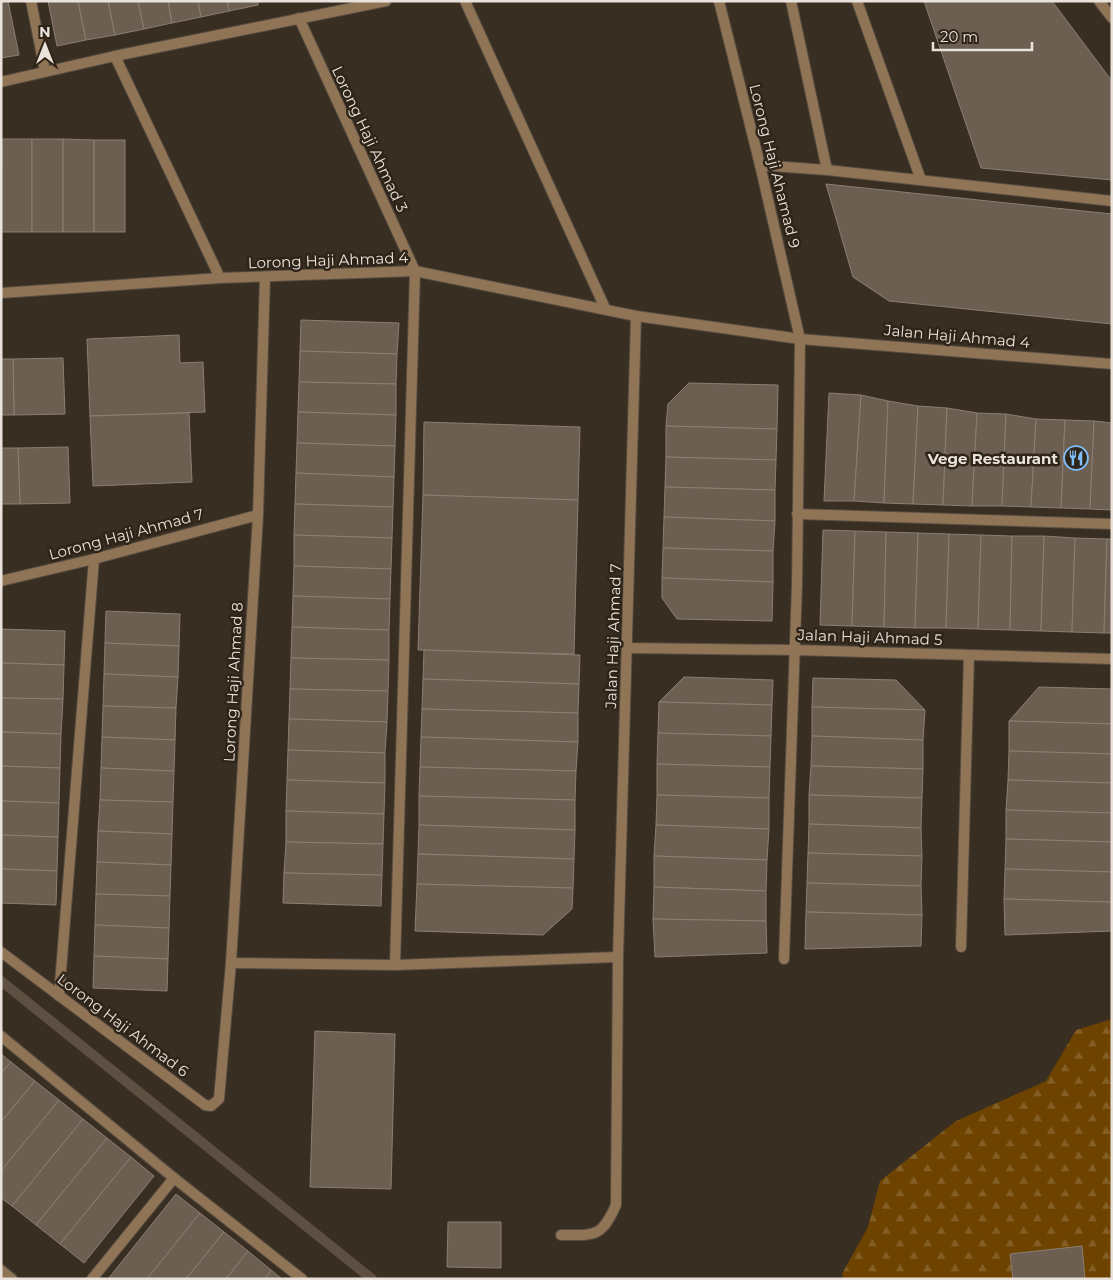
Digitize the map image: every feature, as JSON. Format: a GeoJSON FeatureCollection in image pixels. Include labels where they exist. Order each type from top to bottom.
{"type":"FeatureCollection","features":[{"type":"Feature","properties":{"kind":"street"},"geometry":{"type":"LineString","coordinates":[[31,1],[46,71]]}},
{"type":"Feature","properties":{"kind":"street"},"geometry":{"type":"LineString","coordinates":[[1,82],[115,56],[386,1]]}},
{"type":"Feature","properties":{"kind":"street"},"geometry":{"type":"LineString","coordinates":[[465,1],[605,308]]}},
{"type":"Feature","properties":{"kind":"street","name":"Lorong Haji Ahamad 9"},"geometry":{"type":"LineString","coordinates":[[719,1],[800,339],[794,650],[784,959]]}},
{"type":"Feature","properties":{"kind":"street"},"geometry":{"type":"LineString","coordinates":[[791,1],[828,170]]}},
{"type":"Feature","properties":{"kind":"street"},"geometry":{"type":"LineString","coordinates":[[857,1],[921,180]]}},
{"type":"Feature","properties":{"kind":"street"},"geometry":{"type":"LineString","coordinates":[[1099,1],[1112,18]]}},
{"type":"Feature","properties":{"kind":"street","name":"Lorong Haji Ahmad 3"},"geometry":{"type":"LineString","coordinates":[[299,18],[415,271]]}},
{"type":"Feature","properties":{"kind":"street"},"geometry":{"type":"LineString","coordinates":[[115,56],[220,278]]}},
{"type":"Feature","properties":{"kind":"street"},"geometry":{"type":"LineString","coordinates":[[760,166],[828,170],[1112,201]]}},
{"type":"Feature","properties":{"kind":"street"},"geometry":{"type":"LineString","coordinates":[[395,964],[415,271]]}},
{"type":"Feature","properties":{"kind":"street","name":"Lorong Haji Ahmad 4"},"geometry":{"type":"LineString","coordinates":[[1,293],[220,278],[415,271],[605,308],[636,316],[800,339]]}},
{"type":"Feature","properties":{"kind":"street","name":"Lorong Haji Ahmad 8"},"geometry":{"type":"LineString","coordinates":[[221,1088],[231,964],[258,515],[265,277]]}},
{"type":"Feature","properties":{"kind":"street","name":"Jalan Haji Ahmad 7"},"geometry":{"type":"LineString","coordinates":[[561,1235],[591,1235],[606,1226],[616,1205],[618,958],[636,316]]}},
{"type":"Feature","properties":{"kind":"street","name":"Jalan Haji Ahmad 4"},"geometry":{"type":"LineString","coordinates":[[800,339],[1112,364]]}},
{"type":"Feature","properties":{"kind":"street"},"geometry":{"type":"LineString","coordinates":[[797,514],[1112,524]]}},
{"type":"Feature","properties":{"kind":"street","name":"Lorong Haji Ahmad 7"},"geometry":{"type":"LineString","coordinates":[[1,581],[94,559],[258,515]]}},
{"type":"Feature","properties":{"kind":"street"},"geometry":{"type":"LineString","coordinates":[[59,996],[94,559]]}},
{"type":"Feature","properties":{"kind":"street","name":"Jalan Haji Ahmad 5"},"geometry":{"type":"LineString","coordinates":[[628,648],[794,650],[1112,659]]}},
{"type":"Feature","properties":{"kind":"street"},"geometry":{"type":"LineString","coordinates":[[961,947],[969,655]]}},
{"type":"Feature","properties":{"kind":"street","name":"Lorong Haji Ahmad 6"},"geometry":{"type":"LineString","coordinates":[[1,952],[205,1105],[211,1106],[216,1103],[221,1088]]}},
{"type":"Feature","properties":{"kind":"street"},"geometry":{"type":"LineString","coordinates":[[231,964],[395,964],[618,958]]}},
{"type":"Feature","properties":{"kind":"street"},"geometry":{"type":"LineString","coordinates":[[1,1036],[174,1178],[302,1279]]}},
{"type":"Feature","properties":{"kind":"street"},"geometry":{"type":"LineString","coordinates":[[92,1279],[174,1178]]}},
{"type":"Feature","properties":{"kind":"street"},"geometry":{"type":"LineString","coordinates":[[1,1270],[12,1279]]}},
{"type":"Feature","properties":{"kind":"green space"},"geometry":{"type":"Polygon","coordinates":[[[1112,1019],[1112,1279],[844,1279],[842,1274],[868,1227],[880,1181],[956,1121],[1046,1081],[1076,1030],[1112,1019]]]}},
{"type":"Feature","properties":{"kind":"building"},"geometry":{"type":"Polygon","coordinates":[[[1,1],[8,1],[19,55],[1,58],[1,1]]]}},
{"type":"Feature","properties":{"kind":"building"},"geometry":{"type":"Polygon","coordinates":[[[48,1],[78,1],[86,40],[57,46],[48,1]]]}},
{"type":"Feature","properties":{"kind":"building"},"geometry":{"type":"Polygon","coordinates":[[[78,1],[108,1],[115,35],[86,40],[78,1]]]}},
{"type":"Feature","properties":{"kind":"building"},"geometry":{"type":"Polygon","coordinates":[[[108,1],[138,1],[144,29],[115,35],[108,1]]]}},
{"type":"Feature","properties":{"kind":"building"},"geometry":{"type":"Polygon","coordinates":[[[138,1],[168,1],[172,23],[144,29],[138,1]]]}},
{"type":"Feature","properties":{"kind":"building"},"geometry":{"type":"Polygon","coordinates":[[[168,1],[198,1],[201,17],[172,23],[168,1]]]}},
{"type":"Feature","properties":{"kind":"building"},"geometry":{"type":"Polygon","coordinates":[[[198,1],[227,1],[229,11],[201,17],[198,1]]]}},
{"type":"Feature","properties":{"kind":"building"},"geometry":{"type":"Polygon","coordinates":[[[227,1],[258,1],[258,5],[229,11],[227,1]]]}},
{"type":"Feature","properties":{"kind":"building"},"geometry":{"type":"Polygon","coordinates":[[[924,1],[1052,1],[1112,81],[1112,180],[981,168],[924,1]]]}},
{"type":"Feature","properties":{"kind":"building"},"geometry":{"type":"Polygon","coordinates":[[[2,139],[32,139],[32,232],[1,232],[2,139]]]}},
{"type":"Feature","properties":{"kind":"building"},"geometry":{"type":"Polygon","coordinates":[[[32,139],[63,139],[63,232],[32,232],[32,139]]]}},
{"type":"Feature","properties":{"kind":"building"},"geometry":{"type":"Polygon","coordinates":[[[63,139],[94,140],[94,232],[63,232],[63,139]]]}},
{"type":"Feature","properties":{"kind":"building"},"geometry":{"type":"Polygon","coordinates":[[[94,140],[125,140],[125,232],[94,232],[94,140]]]}},
{"type":"Feature","properties":{"kind":"building"},"geometry":{"type":"Polygon","coordinates":[[[826,184],[1112,214],[1112,324],[889,301],[853,277],[826,184]]]}},
{"type":"Feature","properties":{"kind":"building"},"geometry":{"type":"Polygon","coordinates":[[[301,320],[399,323],[397,354],[300,351],[301,320]]]}},
{"type":"Feature","properties":{"kind":"building"},"geometry":{"type":"Polygon","coordinates":[[[179,335],[180,363],[203,362],[205,412],[90,416],[87,339],[179,335]]]}},
{"type":"Feature","properties":{"kind":"building"},"geometry":{"type":"Polygon","coordinates":[[[300,351],[397,354],[396,384],[299,382],[300,351]]]}},
{"type":"Feature","properties":{"kind":"building"},"geometry":{"type":"Polygon","coordinates":[[[63,358],[65,414],[14,415],[13,359],[63,358]]]}},
{"type":"Feature","properties":{"kind":"building"},"geometry":{"type":"Polygon","coordinates":[[[1,359],[13,359],[14,415],[1,415],[1,359]]]}},
{"type":"Feature","properties":{"kind":"building"},"geometry":{"type":"Polygon","coordinates":[[[299,382],[396,384],[396,415],[298,412],[299,382]]]}},
{"type":"Feature","properties":{"kind":"building"},"geometry":{"type":"Polygon","coordinates":[[[689,383],[778,385],[777,429],[666,426],[668,404],[689,383]]]}},
{"type":"Feature","properties":{"kind":"building"},"geometry":{"type":"Polygon","coordinates":[[[829,393],[861,395],[854,501],[824,501],[829,393]]]}},
{"type":"Feature","properties":{"kind":"building"},"geometry":{"type":"Polygon","coordinates":[[[861,395],[888,401],[884,503],[854,501],[861,395]]]}},
{"type":"Feature","properties":{"kind":"building"},"geometry":{"type":"Polygon","coordinates":[[[888,401],[918,406],[913,504],[884,503],[888,401]]]}},
{"type":"Feature","properties":{"kind":"building"},"geometry":{"type":"Polygon","coordinates":[[[918,406],[947,408],[943,505],[913,504],[918,406]]]}},
{"type":"Feature","properties":{"kind":"building"},"geometry":{"type":"Polygon","coordinates":[[[947,408],[977,413],[972,506],[943,505],[947,408]]]}},
{"type":"Feature","properties":{"kind":"building"},"geometry":{"type":"Polygon","coordinates":[[[298,412],[396,415],[395,446],[297,443],[298,412]]]}},
{"type":"Feature","properties":{"kind":"building"},"geometry":{"type":"Polygon","coordinates":[[[189,413],[192,482],[93,486],[90,416],[189,413]]]}},
{"type":"Feature","properties":{"kind":"building"},"geometry":{"type":"Polygon","coordinates":[[[977,413],[1006,414],[1002,506],[972,506],[977,413]]]}},
{"type":"Feature","properties":{"kind":"building"},"geometry":{"type":"Polygon","coordinates":[[[1006,414],[1036,419],[1031,507],[1002,506],[1006,414]]]}},
{"type":"Feature","properties":{"kind":"building"},"geometry":{"type":"Polygon","coordinates":[[[1036,419],[1065,420],[1061,508],[1031,507],[1036,419]]]}},
{"type":"Feature","properties":{"kind":"building"},"geometry":{"type":"Polygon","coordinates":[[[1065,420],[1094,421],[1090,509],[1061,508],[1065,420]]]}},
{"type":"Feature","properties":{"kind":"building"},"geometry":{"type":"Polygon","coordinates":[[[1094,421],[1112,423],[1112,510],[1090,509],[1094,421]]]}},
{"type":"Feature","properties":{"kind":"building"},"geometry":{"type":"Polygon","coordinates":[[[424,422],[580,427],[578,500],[423,495],[424,422]]]}},
{"type":"Feature","properties":{"kind":"building"},"geometry":{"type":"Polygon","coordinates":[[[666,426],[777,429],[776,460],[666,457],[666,426]]]}},
{"type":"Feature","properties":{"kind":"building"},"geometry":{"type":"Polygon","coordinates":[[[297,443],[395,446],[394,477],[296,473],[297,443]]]}},
{"type":"Feature","properties":{"kind":"building"},"geometry":{"type":"Polygon","coordinates":[[[68,447],[70,503],[20,504],[18,448],[68,447]]]}},
{"type":"Feature","properties":{"kind":"building"},"geometry":{"type":"Polygon","coordinates":[[[1,448],[18,448],[20,504],[1,504],[1,448]]]}},
{"type":"Feature","properties":{"kind":"building"},"geometry":{"type":"Polygon","coordinates":[[[666,457],[776,460],[775,490],[665,487],[666,457]]]}},
{"type":"Feature","properties":{"kind":"building"},"geometry":{"type":"Polygon","coordinates":[[[296,473],[394,477],[393,507],[295,504],[296,473]]]}},
{"type":"Feature","properties":{"kind":"building"},"geometry":{"type":"Polygon","coordinates":[[[665,487],[775,490],[775,521],[664,517],[665,487]]]}},
{"type":"Feature","properties":{"kind":"building"},"geometry":{"type":"Polygon","coordinates":[[[423,495],[578,500],[574,654],[418,650],[423,495]]]}},
{"type":"Feature","properties":{"kind":"building"},"geometry":{"type":"Polygon","coordinates":[[[295,504],[393,507],[392,538],[294,535],[295,504]]]}},
{"type":"Feature","properties":{"kind":"building"},"geometry":{"type":"Polygon","coordinates":[[[664,517],[775,521],[773,551],[663,548],[664,517]]]}},
{"type":"Feature","properties":{"kind":"building"},"geometry":{"type":"Polygon","coordinates":[[[823,530],[855,531],[852,626],[820,625],[823,530]]]}},
{"type":"Feature","properties":{"kind":"building"},"geometry":{"type":"Polygon","coordinates":[[[855,531],[886,532],[884,627],[852,626],[855,531]]]}},
{"type":"Feature","properties":{"kind":"building"},"geometry":{"type":"Polygon","coordinates":[[[886,532],[918,533],[915,628],[884,627],[886,532]]]}},
{"type":"Feature","properties":{"kind":"building"},"geometry":{"type":"Polygon","coordinates":[[[918,533],[949,534],[946,628],[915,628],[918,533]]]}},
{"type":"Feature","properties":{"kind":"building"},"geometry":{"type":"Polygon","coordinates":[[[949,534],[981,535],[978,629],[946,628],[949,534]]]}},
{"type":"Feature","properties":{"kind":"building"},"geometry":{"type":"Polygon","coordinates":[[[294,535],[392,538],[391,569],[294,566],[294,535]]]}},
{"type":"Feature","properties":{"kind":"building"},"geometry":{"type":"Polygon","coordinates":[[[981,535],[1012,536],[1010,630],[978,629],[981,535]]]}},
{"type":"Feature","properties":{"kind":"building"},"geometry":{"type":"Polygon","coordinates":[[[1012,536],[1044,536],[1041,631],[1010,630],[1012,536]]]}},
{"type":"Feature","properties":{"kind":"building"},"geometry":{"type":"Polygon","coordinates":[[[1044,536],[1075,538],[1072,632],[1041,631],[1044,536]]]}},
{"type":"Feature","properties":{"kind":"building"},"geometry":{"type":"Polygon","coordinates":[[[1075,538],[1107,539],[1104,633],[1072,632],[1075,538]]]}},
{"type":"Feature","properties":{"kind":"building"},"geometry":{"type":"Polygon","coordinates":[[[1107,539],[1112,539],[1112,633],[1104,633],[1107,539]]]}},
{"type":"Feature","properties":{"kind":"building"},"geometry":{"type":"Polygon","coordinates":[[[663,548],[773,551],[773,582],[662,578],[663,548]]]}},
{"type":"Feature","properties":{"kind":"building"},"geometry":{"type":"Polygon","coordinates":[[[294,566],[391,569],[390,599],[293,596],[294,566]]]}},
{"type":"Feature","properties":{"kind":"building"},"geometry":{"type":"Polygon","coordinates":[[[662,578],[773,582],[772,621],[677,619],[662,598],[662,578]]]}},
{"type":"Feature","properties":{"kind":"building"},"geometry":{"type":"Polygon","coordinates":[[[293,596],[390,599],[389,630],[292,627],[293,596]]]}},
{"type":"Feature","properties":{"kind":"building"},"geometry":{"type":"Polygon","coordinates":[[[106,611],[180,614],[179,646],[105,643],[106,611]]]}},
{"type":"Feature","properties":{"kind":"building"},"geometry":{"type":"Polygon","coordinates":[[[292,627],[389,630],[389,660],[291,658],[292,627]]]}},
{"type":"Feature","properties":{"kind":"building"},"geometry":{"type":"Polygon","coordinates":[[[1,629],[65,631],[64,665],[1,663],[1,629]]]}},
{"type":"Feature","properties":{"kind":"building"},"geometry":{"type":"Polygon","coordinates":[[[105,643],[179,646],[178,677],[104,674],[105,643]]]}},
{"type":"Feature","properties":{"kind":"building"},"geometry":{"type":"Polygon","coordinates":[[[424,650],[580,655],[579,684],[423,679],[424,650]]]}},
{"type":"Feature","properties":{"kind":"building"},"geometry":{"type":"Polygon","coordinates":[[[291,658],[389,660],[388,691],[290,689],[291,658]]]}},
{"type":"Feature","properties":{"kind":"building"},"geometry":{"type":"Polygon","coordinates":[[[1,663],[64,665],[63,699],[1,698],[1,663]]]}},
{"type":"Feature","properties":{"kind":"building"},"geometry":{"type":"Polygon","coordinates":[[[104,674],[178,677],[176,708],[103,706],[104,674]]]}},
{"type":"Feature","properties":{"kind":"building"},"geometry":{"type":"Polygon","coordinates":[[[684,677],[773,680],[772,705],[659,702],[684,677]]]}},
{"type":"Feature","properties":{"kind":"building"},"geometry":{"type":"Polygon","coordinates":[[[813,678],[896,680],[925,710],[812,707],[813,678]]]}},
{"type":"Feature","properties":{"kind":"building"},"geometry":{"type":"Polygon","coordinates":[[[423,679],[579,684],[578,713],[422,709],[423,679]]]}},
{"type":"Feature","properties":{"kind":"building"},"geometry":{"type":"Polygon","coordinates":[[[1039,687],[1112,689],[1112,724],[1009,721],[1039,687]]]}},
{"type":"Feature","properties":{"kind":"building"},"geometry":{"type":"Polygon","coordinates":[[[290,689],[388,691],[387,722],[289,719],[290,689]]]}},
{"type":"Feature","properties":{"kind":"building"},"geometry":{"type":"Polygon","coordinates":[[[1,698],[63,699],[61,734],[1,732],[1,698]]]}},
{"type":"Feature","properties":{"kind":"building"},"geometry":{"type":"Polygon","coordinates":[[[659,702],[772,705],[771,736],[658,733],[659,702]]]}},
{"type":"Feature","properties":{"kind":"building"},"geometry":{"type":"Polygon","coordinates":[[[103,706],[176,708],[175,740],[102,737],[103,706]]]}},
{"type":"Feature","properties":{"kind":"building"},"geometry":{"type":"Polygon","coordinates":[[[812,707],[925,710],[923,740],[812,736],[812,707]]]}},
{"type":"Feature","properties":{"kind":"building"},"geometry":{"type":"Polygon","coordinates":[[[422,709],[578,713],[578,742],[421,737],[422,709]]]}},
{"type":"Feature","properties":{"kind":"building"},"geometry":{"type":"Polygon","coordinates":[[[289,719],[387,722],[385,753],[288,750],[289,719]]]}},
{"type":"Feature","properties":{"kind":"building"},"geometry":{"type":"Polygon","coordinates":[[[1009,721],[1112,724],[1112,754],[1009,751],[1009,721]]]}},
{"type":"Feature","properties":{"kind":"building"},"geometry":{"type":"Polygon","coordinates":[[[1,732],[61,734],[60,768],[1,766],[1,732]]]}},
{"type":"Feature","properties":{"kind":"building"},"geometry":{"type":"Polygon","coordinates":[[[658,733],[771,736],[770,767],[657,764],[658,733]]]}},
{"type":"Feature","properties":{"kind":"building"},"geometry":{"type":"Polygon","coordinates":[[[812,736],[923,740],[923,769],[811,766],[812,736]]]}},
{"type":"Feature","properties":{"kind":"building"},"geometry":{"type":"Polygon","coordinates":[[[102,737],[175,740],[174,771],[101,768],[102,737]]]}},
{"type":"Feature","properties":{"kind":"building"},"geometry":{"type":"Polygon","coordinates":[[[421,737],[578,742],[576,771],[420,767],[421,737]]]}},
{"type":"Feature","properties":{"kind":"building"},"geometry":{"type":"Polygon","coordinates":[[[288,750],[385,753],[385,783],[287,780],[288,750]]]}},
{"type":"Feature","properties":{"kind":"building"},"geometry":{"type":"Polygon","coordinates":[[[1009,751],[1112,754],[1112,783],[1008,780],[1009,751]]]}},
{"type":"Feature","properties":{"kind":"building"},"geometry":{"type":"Polygon","coordinates":[[[657,764],[770,767],[769,798],[657,795],[657,764]]]}},
{"type":"Feature","properties":{"kind":"building"},"geometry":{"type":"Polygon","coordinates":[[[1,766],[60,768],[59,803],[1,801],[1,766]]]}},
{"type":"Feature","properties":{"kind":"building"},"geometry":{"type":"Polygon","coordinates":[[[811,766],[923,769],[922,798],[809,795],[811,766]]]}},
{"type":"Feature","properties":{"kind":"building"},"geometry":{"type":"Polygon","coordinates":[[[420,767],[576,771],[575,800],[419,796],[420,767]]]}},
{"type":"Feature","properties":{"kind":"building"},"geometry":{"type":"Polygon","coordinates":[[[101,768],[174,771],[173,802],[100,800],[101,768]]]}},
{"type":"Feature","properties":{"kind":"building"},"geometry":{"type":"Polygon","coordinates":[[[287,780],[385,783],[384,814],[286,811],[287,780]]]}},
{"type":"Feature","properties":{"kind":"building"},"geometry":{"type":"Polygon","coordinates":[[[1008,780],[1112,783],[1112,813],[1006,810],[1008,780]]]}},
{"type":"Feature","properties":{"kind":"building"},"geometry":{"type":"Polygon","coordinates":[[[657,795],[769,798],[769,829],[656,825],[657,795]]]}},
{"type":"Feature","properties":{"kind":"building"},"geometry":{"type":"Polygon","coordinates":[[[809,795],[922,798],[921,828],[809,824],[809,795]]]}},
{"type":"Feature","properties":{"kind":"building"},"geometry":{"type":"Polygon","coordinates":[[[419,796],[575,800],[575,830],[419,825],[419,796]]]}},
{"type":"Feature","properties":{"kind":"building"},"geometry":{"type":"Polygon","coordinates":[[[100,800],[173,802],[172,834],[98,831],[100,800]]]}},
{"type":"Feature","properties":{"kind":"building"},"geometry":{"type":"Polygon","coordinates":[[[1,801],[59,803],[58,837],[1,835],[1,801]]]}},
{"type":"Feature","properties":{"kind":"building"},"geometry":{"type":"Polygon","coordinates":[[[1006,810],[1112,813],[1112,842],[1006,839],[1006,810]]]}},
{"type":"Feature","properties":{"kind":"building"},"geometry":{"type":"Polygon","coordinates":[[[286,811],[384,814],[383,844],[286,842],[286,811]]]}},
{"type":"Feature","properties":{"kind":"building"},"geometry":{"type":"Polygon","coordinates":[[[809,824],[921,828],[922,856],[808,853],[809,824]]]}},
{"type":"Feature","properties":{"kind":"building"},"geometry":{"type":"Polygon","coordinates":[[[419,825],[575,830],[574,859],[418,854],[419,825]]]}},
{"type":"Feature","properties":{"kind":"building"},"geometry":{"type":"Polygon","coordinates":[[[656,825],[769,829],[767,860],[654,856],[656,825]]]}},
{"type":"Feature","properties":{"kind":"building"},"geometry":{"type":"Polygon","coordinates":[[[98,831],[172,834],[171,865],[97,862],[98,831]]]}},
{"type":"Feature","properties":{"kind":"building"},"geometry":{"type":"Polygon","coordinates":[[[1,835],[58,837],[57,871],[1,869],[1,835]]]}},
{"type":"Feature","properties":{"kind":"building"},"geometry":{"type":"Polygon","coordinates":[[[1006,839],[1112,842],[1112,872],[1005,869],[1006,839]]]}},
{"type":"Feature","properties":{"kind":"building"},"geometry":{"type":"Polygon","coordinates":[[[286,842],[383,844],[382,875],[284,873],[286,842]]]}},
{"type":"Feature","properties":{"kind":"building"},"geometry":{"type":"Polygon","coordinates":[[[808,853],[922,856],[921,886],[807,883],[808,853]]]}},
{"type":"Feature","properties":{"kind":"building"},"geometry":{"type":"Polygon","coordinates":[[[418,854],[574,859],[573,888],[417,884],[418,854]]]}},
{"type":"Feature","properties":{"kind":"building"},"geometry":{"type":"Polygon","coordinates":[[[654,856],[767,860],[766,891],[654,887],[654,856]]]}},
{"type":"Feature","properties":{"kind":"building"},"geometry":{"type":"Polygon","coordinates":[[[97,862],[171,865],[170,896],[96,894],[97,862]]]}},
{"type":"Feature","properties":{"kind":"building"},"geometry":{"type":"Polygon","coordinates":[[[1,869],[57,871],[56,905],[1,903],[1,869]]]}},
{"type":"Feature","properties":{"kind":"building"},"geometry":{"type":"Polygon","coordinates":[[[1005,869],[1112,872],[1111,902],[1004,899],[1005,869]]]}},
{"type":"Feature","properties":{"kind":"building"},"geometry":{"type":"Polygon","coordinates":[[[284,873],[382,875],[381,906],[283,903],[284,873]]]}},
{"type":"Feature","properties":{"kind":"building"},"geometry":{"type":"Polygon","coordinates":[[[807,883],[921,886],[922,915],[806,912],[807,883]]]}},
{"type":"Feature","properties":{"kind":"building"},"geometry":{"type":"Polygon","coordinates":[[[417,884],[573,888],[572,909],[543,935],[415,931],[417,884]]]}},
{"type":"Feature","properties":{"kind":"building"},"geometry":{"type":"Polygon","coordinates":[[[654,887],[766,891],[766,921],[653,919],[654,887]]]}},
{"type":"Feature","properties":{"kind":"building"},"geometry":{"type":"Polygon","coordinates":[[[96,894],[170,896],[169,928],[95,925],[96,894]]]}},
{"type":"Feature","properties":{"kind":"building"},"geometry":{"type":"Polygon","coordinates":[[[1004,899],[1111,902],[1112,931],[1005,935],[1004,899]]]}},
{"type":"Feature","properties":{"kind":"building"},"geometry":{"type":"Polygon","coordinates":[[[806,912],[922,915],[921,946],[805,949],[806,912]]]}},
{"type":"Feature","properties":{"kind":"building"},"geometry":{"type":"Polygon","coordinates":[[[653,919],[766,921],[767,953],[655,957],[653,919]]]}},
{"type":"Feature","properties":{"kind":"building"},"geometry":{"type":"Polygon","coordinates":[[[95,925],[169,928],[168,959],[94,956],[95,925]]]}},
{"type":"Feature","properties":{"kind":"building"},"geometry":{"type":"Polygon","coordinates":[[[94,956],[168,959],[167,991],[93,988],[94,956]]]}},
{"type":"Feature","properties":{"kind":"building"},"geometry":{"type":"Polygon","coordinates":[[[315,1031],[395,1034],[391,1189],[310,1187],[315,1031]]]}},
{"type":"Feature","properties":{"kind":"building"},"geometry":{"type":"Polygon","coordinates":[[[1,1054],[11,1062],[1,1073],[1,1054]]]}},
{"type":"Feature","properties":{"kind":"building"},"geometry":{"type":"Polygon","coordinates":[[[11,1062],[35,1081],[1,1122],[1,1073],[11,1062]]]}},
{"type":"Feature","properties":{"kind":"building"},"geometry":{"type":"Polygon","coordinates":[[[35,1081],[59,1100],[1,1171],[1,1122],[35,1081]]]}},
{"type":"Feature","properties":{"kind":"building"},"geometry":{"type":"Polygon","coordinates":[[[59,1100],[83,1119],[12,1206],[1,1198],[1,1171],[59,1100]]]}},
{"type":"Feature","properties":{"kind":"building"},"geometry":{"type":"Polygon","coordinates":[[[83,1119],[107,1138],[36,1225],[12,1206],[83,1119]]]}},
{"type":"Feature","properties":{"kind":"building"},"geometry":{"type":"Polygon","coordinates":[[[107,1138],[131,1157],[60,1244],[36,1225],[107,1138]]]}},
{"type":"Feature","properties":{"kind":"building"},"geometry":{"type":"Polygon","coordinates":[[[131,1157],[154,1176],[84,1263],[60,1244],[131,1157]]]}},
{"type":"Feature","properties":{"kind":"building"},"geometry":{"type":"Polygon","coordinates":[[[176,1194],[200,1213],[147,1279],[108,1279],[176,1194]]]}},
{"type":"Feature","properties":{"kind":"building"},"geometry":{"type":"Polygon","coordinates":[[[200,1213],[224,1232],[186,1279],[147,1279],[200,1213]]]}},
{"type":"Feature","properties":{"kind":"building"},"geometry":{"type":"Polygon","coordinates":[[[448,1222],[501,1222],[501,1268],[447,1267],[448,1222]]]}},
{"type":"Feature","properties":{"kind":"building"},"geometry":{"type":"Polygon","coordinates":[[[224,1232],[248,1251],[226,1279],[186,1279],[224,1232]]]}},
{"type":"Feature","properties":{"kind":"building"},"geometry":{"type":"Polygon","coordinates":[[[1082,1246],[1085,1279],[1013,1279],[1010,1254],[1082,1246]]]}},
{"type":"Feature","properties":{"kind":"building"},"geometry":{"type":"Polygon","coordinates":[[[248,1251],[271,1270],[265,1279],[226,1279],[248,1251]]]}},
{"type":"Feature","properties":{"kind":"building"},"geometry":{"type":"Polygon","coordinates":[[[271,1270],[282,1279],[265,1279],[271,1270]]]}},
{"type":"Feature","properties":{"kind":"waterway"},"geometry":{"type":"LineString","coordinates":[[1,981],[372,1279]]}},
{"type":"Feature","properties":{"kind":"place","name":"Vege Restaurant"},"geometry":{"type":"Point","coordinates":[1076,458]}}]}
